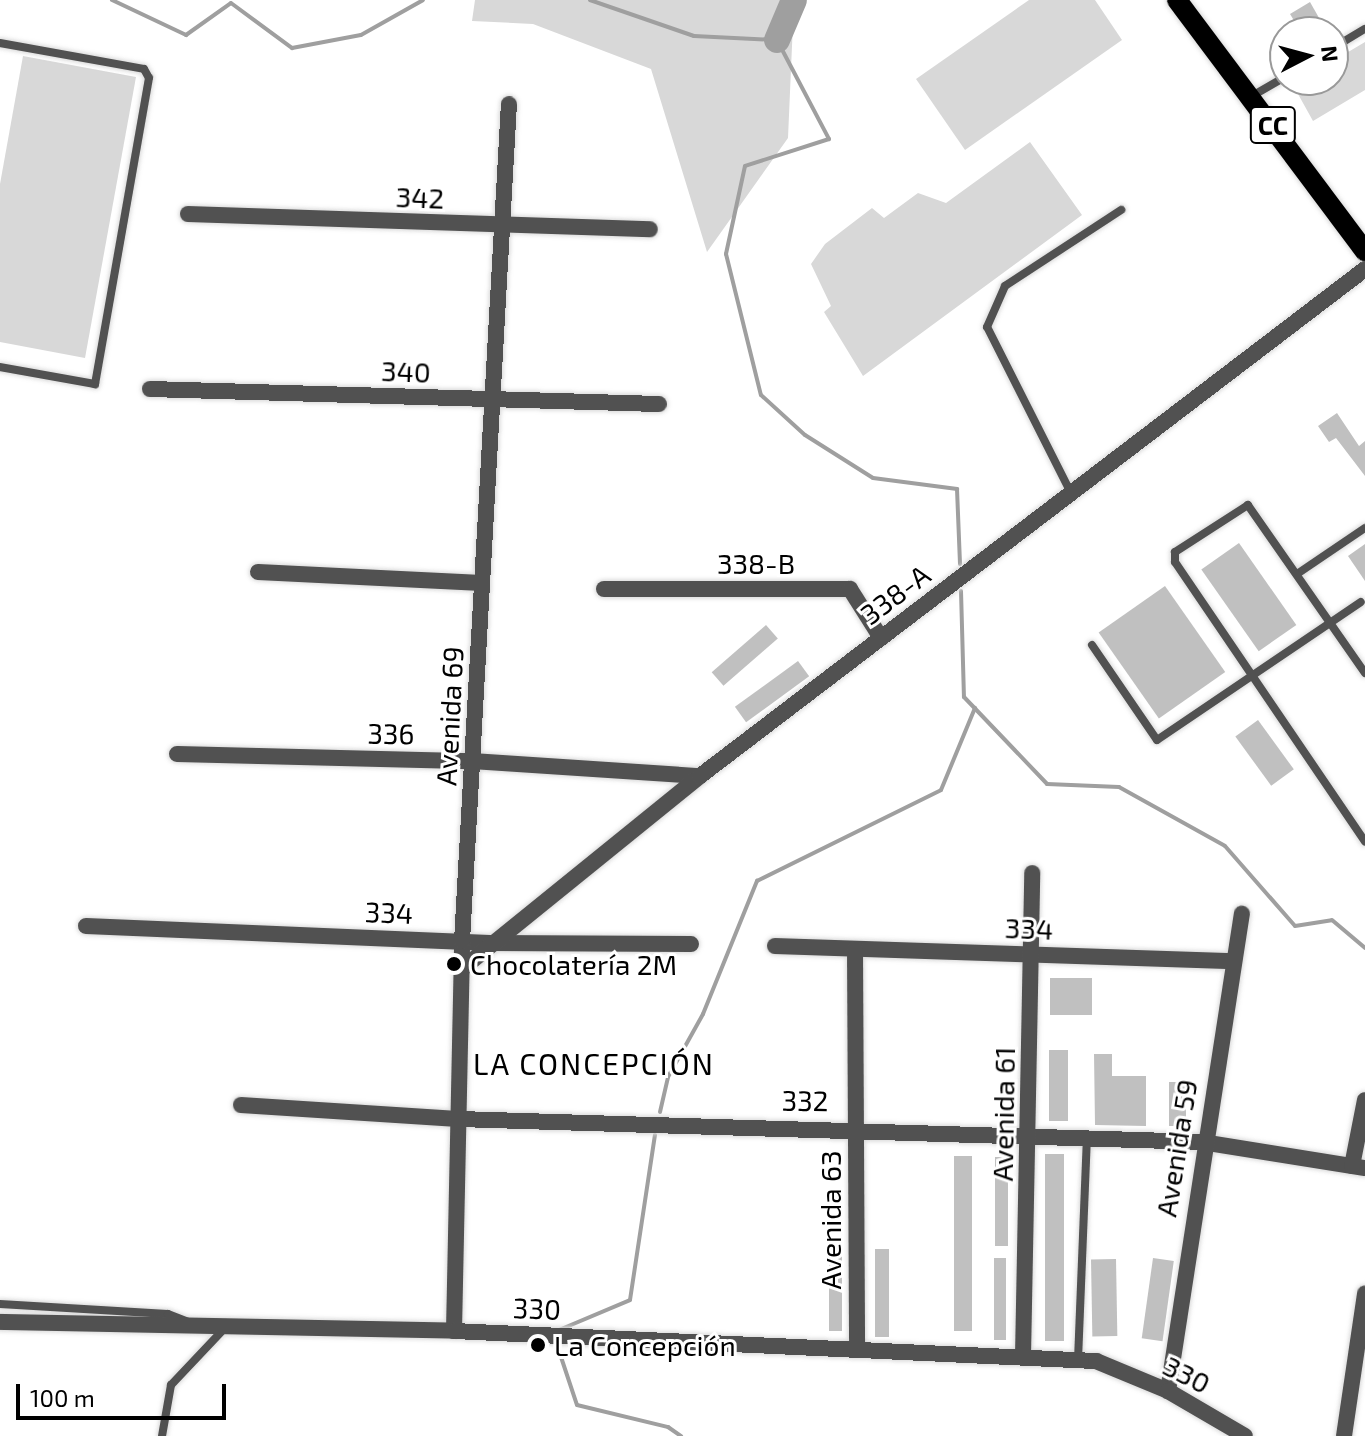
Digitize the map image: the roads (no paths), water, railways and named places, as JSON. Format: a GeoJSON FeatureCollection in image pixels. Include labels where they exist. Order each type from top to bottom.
{"type":"FeatureCollection","features":[{"type":"Feature","properties":{"kind":"main road","name":"CC"},"geometry":{"type":"LineString","coordinates":[[1177,0],[1252,96],[1365,251]]}},
{"type":"Feature","properties":{"kind":"street","name":"Avenida 69"},"geometry":{"type":"LineString","coordinates":[[454,1331],[462,941],[509,104]]}},
{"type":"Feature","properties":{"kind":"street","name":"342"},"geometry":{"type":"LineString","coordinates":[[188,214],[650,229]]}},
{"type":"Feature","properties":{"kind":"street","name":"338-A"},"geometry":{"type":"LineString","coordinates":[[463,968],[490,943],[700,776],[1365,269]]}},
{"type":"Feature","properties":{"kind":"street","name":"340"},"geometry":{"type":"LineString","coordinates":[[150,389],[659,404]]}},
{"type":"Feature","properties":{"kind":"street"},"geometry":{"type":"LineString","coordinates":[[258,572],[482,583]]}},
{"type":"Feature","properties":{"kind":"street","name":"338-B"},"geometry":{"type":"LineString","coordinates":[[604,589],[850,589],[881,638]]}},
{"type":"Feature","properties":{"kind":"street","name":"336"},"geometry":{"type":"LineString","coordinates":[[177,754],[472,761],[700,776]]}},
{"type":"Feature","properties":{"kind":"street","name":"Avenida 61"},"geometry":{"type":"LineString","coordinates":[[1023,1356],[1033,953],[1032,873]]}},
{"type":"Feature","properties":{"kind":"street","name":"Avenida 59"},"geometry":{"type":"LineString","coordinates":[[1168,1391],[1202,1142],[1242,914]]}},
{"type":"Feature","properties":{"kind":"street","name":"334"},"geometry":{"type":"LineString","coordinates":[[86,926],[490,943],[691,944]]}},
{"type":"Feature","properties":{"kind":"street","name":"334"},"geometry":{"type":"LineString","coordinates":[[775,946],[1234,961]]}},
{"type":"Feature","properties":{"kind":"street","name":"Avenida 63"},"geometry":{"type":"LineString","coordinates":[[855,949],[857,1346]]}},
{"type":"Feature","properties":{"kind":"street"},"geometry":{"type":"LineString","coordinates":[[1358,1167],[1365,1100]]}},
{"type":"Feature","properties":{"kind":"street","name":"332"},"geometry":{"type":"LineString","coordinates":[[241,1105],[458,1119],[855,1127],[1202,1142],[1358,1167]]}},
{"type":"Feature","properties":{"kind":"street"},"geometry":{"type":"LineString","coordinates":[[1344,1436],[1365,1294]]}},
{"type":"Feature","properties":{"kind":"street","name":"330"},"geometry":{"type":"LineString","coordinates":[[0,1322],[454,1331],[857,1346],[1096,1361],[1168,1391],[1245,1436]]}},
{"type":"Feature","properties":{"kind":"lane"},"geometry":{"type":"LineString","coordinates":[[0,43],[144,69],[149,78],[95,384],[0,367]]}},
{"type":"Feature","properties":{"kind":"lane"},"geometry":{"type":"LineString","coordinates":[[1252,96],[1269,86]]}},
{"type":"Feature","properties":{"kind":"lane"},"geometry":{"type":"LineString","coordinates":[[1071,493],[987,327],[1005,286],[1121,210]]}},
{"type":"Feature","properties":{"kind":"lane"},"geometry":{"type":"LineString","coordinates":[[1365,673],[1248,505],[1175,552],[1175,562],[1365,842]]}},
{"type":"Feature","properties":{"kind":"lane"},"geometry":{"type":"LineString","coordinates":[[1297,574],[1365,528]]}},
{"type":"Feature","properties":{"kind":"lane"},"geometry":{"type":"LineString","coordinates":[[1092,645],[1157,740],[1361,602]]}},
{"type":"Feature","properties":{"kind":"lane"},"geometry":{"type":"LineString","coordinates":[[1078,1360],[1087,1137]]}},
{"type":"Feature","properties":{"kind":"lane"},"geometry":{"type":"LineString","coordinates":[[0,1304],[168,1314],[197,1327]]}},
{"type":"Feature","properties":{"kind":"lane"},"geometry":{"type":"LineString","coordinates":[[162,1436],[171,1385],[225,1328]]}},
{"type":"Feature","properties":{"kind":"waterway"},"geometry":{"type":"LineString","coordinates":[[112,0],[186,35],[231,3],[292,48],[361,35],[423,0]]}},
{"type":"Feature","properties":{"kind":"waterway"},"geometry":{"type":"LineString","coordinates":[[590,0],[694,36],[777,40],[829,139],[745,166],[726,254],[761,395],[805,435],[873,478],[957,489],[960,564]]}},
{"type":"Feature","properties":{"kind":"waterway"},"geometry":{"type":"LineString","coordinates":[[777,40],[794,0]]}},
{"type":"Feature","properties":{"kind":"waterway"},"geometry":{"type":"LineString","coordinates":[[961,591],[964,697],[1047,784],[1119,787],[1225,846],[1295,926],[1332,920],[1365,948]]}},
{"type":"Feature","properties":{"kind":"waterway"},"geometry":{"type":"LineString","coordinates":[[660,1112],[668,1077],[703,1014],[757,881],[941,790],[975,708]]}},
{"type":"Feature","properties":{"kind":"waterway"},"geometry":{"type":"LineString","coordinates":[[559,1330],[630,1300],[655,1135]]}},
{"type":"Feature","properties":{"kind":"waterway"},"geometry":{"type":"LineString","coordinates":[[558,1348],[577,1405],[668,1427],[681,1436]]}},
{"type":"Feature","properties":{"kind":"place","name":"Chocolatería 2M"},"geometry":{"type":"Point","coordinates":[454,964]}},
{"type":"Feature","properties":{"kind":"place","name":"La Concepción"},"geometry":{"type":"Point","coordinates":[538,1345]}},
{"type":"Feature","properties":{"kind":"district","name":"LA CONCEPCIÓN"},"geometry":{"type":"Point","coordinates":[594,1063]}}]}
